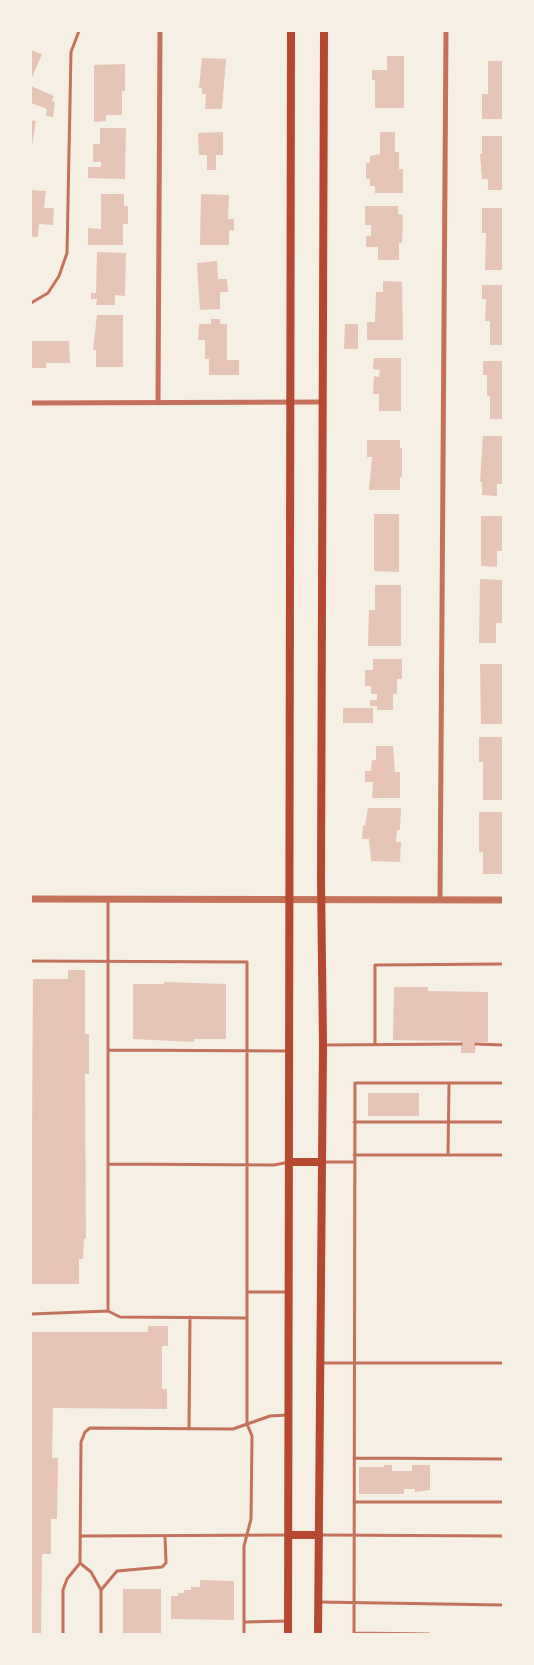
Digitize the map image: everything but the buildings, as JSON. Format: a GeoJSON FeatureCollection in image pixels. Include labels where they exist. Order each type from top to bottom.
{"type":"FeatureCollection","features":[{"type":"Feature","properties":{"kind":"main road"},"geometry":{"type":"LineString","coordinates":[[288,1634],[291,31]]}},
{"type":"Feature","properties":{"kind":"main road"},"geometry":{"type":"LineString","coordinates":[[318,1634],[322,1045],[324,31]]}},
{"type":"Feature","properties":{"kind":"main road"},"geometry":{"type":"LineString","coordinates":[[290,1162],[321,1162]]}},
{"type":"Feature","properties":{"kind":"main road"},"geometry":{"type":"LineString","coordinates":[[289,1535],[319,1535]]}},
{"type":"Feature","properties":{"kind":"street"},"geometry":{"type":"LineString","coordinates":[[158,403],[160,31]]}},
{"type":"Feature","properties":{"kind":"street"},"geometry":{"type":"LineString","coordinates":[[440,900],[446,31]]}},
{"type":"Feature","properties":{"kind":"street"},"geometry":{"type":"LineString","coordinates":[[31,403],[322,402]]}},
{"type":"Feature","properties":{"kind":"street"},"geometry":{"type":"LineString","coordinates":[[31,899],[503,900]]}},
{"type":"Feature","properties":{"kind":"lane"},"geometry":{"type":"LineString","coordinates":[[31,303],[48,293],[59,276],[67,253],[71,52],[79,31]]}},
{"type":"Feature","properties":{"kind":"lane"},"geometry":{"type":"LineString","coordinates":[[108,899],[108,1311]]}},
{"type":"Feature","properties":{"kind":"lane"},"geometry":{"type":"LineString","coordinates":[[31,961],[247,962],[247,1424],[252,1436],[251,1519],[248,1537],[244,1546],[244,1634]]}},
{"type":"Feature","properties":{"kind":"lane"},"geometry":{"type":"LineString","coordinates":[[374,1044],[375,965],[503,964]]}},
{"type":"Feature","properties":{"kind":"lane"},"geometry":{"type":"LineString","coordinates":[[322,1045],[461,1044]]}},
{"type":"Feature","properties":{"kind":"lane"},"geometry":{"type":"LineString","coordinates":[[476,1044],[503,1044]]}},
{"type":"Feature","properties":{"kind":"lane"},"geometry":{"type":"LineString","coordinates":[[108,1050],[290,1050]]}},
{"type":"Feature","properties":{"kind":"lane"},"geometry":{"type":"LineString","coordinates":[[429,1634],[354,1633],[355,1083],[503,1083]]}},
{"type":"Feature","properties":{"kind":"lane"},"geometry":{"type":"LineString","coordinates":[[448,1155],[449,1083]]}},
{"type":"Feature","properties":{"kind":"lane"},"geometry":{"type":"LineString","coordinates":[[354,1122],[503,1122]]}},
{"type":"Feature","properties":{"kind":"lane"},"geometry":{"type":"LineString","coordinates":[[354,1155],[503,1155]]}},
{"type":"Feature","properties":{"kind":"lane"},"geometry":{"type":"LineString","coordinates":[[108,1164],[274,1164],[290,1162]]}},
{"type":"Feature","properties":{"kind":"lane"},"geometry":{"type":"LineString","coordinates":[[321,1162],[354,1162]]}},
{"type":"Feature","properties":{"kind":"lane"},"geometry":{"type":"LineString","coordinates":[[247,1292],[290,1292]]}},
{"type":"Feature","properties":{"kind":"lane"},"geometry":{"type":"LineString","coordinates":[[31,1314],[108,1311],[120,1317],[246,1318]]}},
{"type":"Feature","properties":{"kind":"lane"},"geometry":{"type":"LineString","coordinates":[[190,1317],[190,1429]]}},
{"type":"Feature","properties":{"kind":"lane"},"geometry":{"type":"LineString","coordinates":[[320,1364],[354,1362],[503,1363]]}},
{"type":"Feature","properties":{"kind":"lane"},"geometry":{"type":"LineString","coordinates":[[63,1634],[63,1590],[67,1579],[80,1563],[81,1442],[90,1428],[233,1429],[270,1416],[289,1414]]}},
{"type":"Feature","properties":{"kind":"lane"},"geometry":{"type":"LineString","coordinates":[[354,1458],[503,1459]]}},
{"type":"Feature","properties":{"kind":"lane"},"geometry":{"type":"LineString","coordinates":[[354,1502],[503,1502]]}},
{"type":"Feature","properties":{"kind":"lane"},"geometry":{"type":"LineString","coordinates":[[80,1536],[248,1537],[289,1535]]}},
{"type":"Feature","properties":{"kind":"lane"},"geometry":{"type":"LineString","coordinates":[[319,1535],[503,1536]]}},
{"type":"Feature","properties":{"kind":"lane"},"geometry":{"type":"LineString","coordinates":[[101,1590],[117,1571],[162,1567],[166,1563],[165,1536]]}},
{"type":"Feature","properties":{"kind":"lane"},"geometry":{"type":"LineString","coordinates":[[80,1563],[91,1572],[101,1590],[101,1634]]}},
{"type":"Feature","properties":{"kind":"lane"},"geometry":{"type":"LineString","coordinates":[[318,1602],[503,1605]]}},
{"type":"Feature","properties":{"kind":"lane"},"geometry":{"type":"LineString","coordinates":[[244,1622],[288,1621]]}}]}
